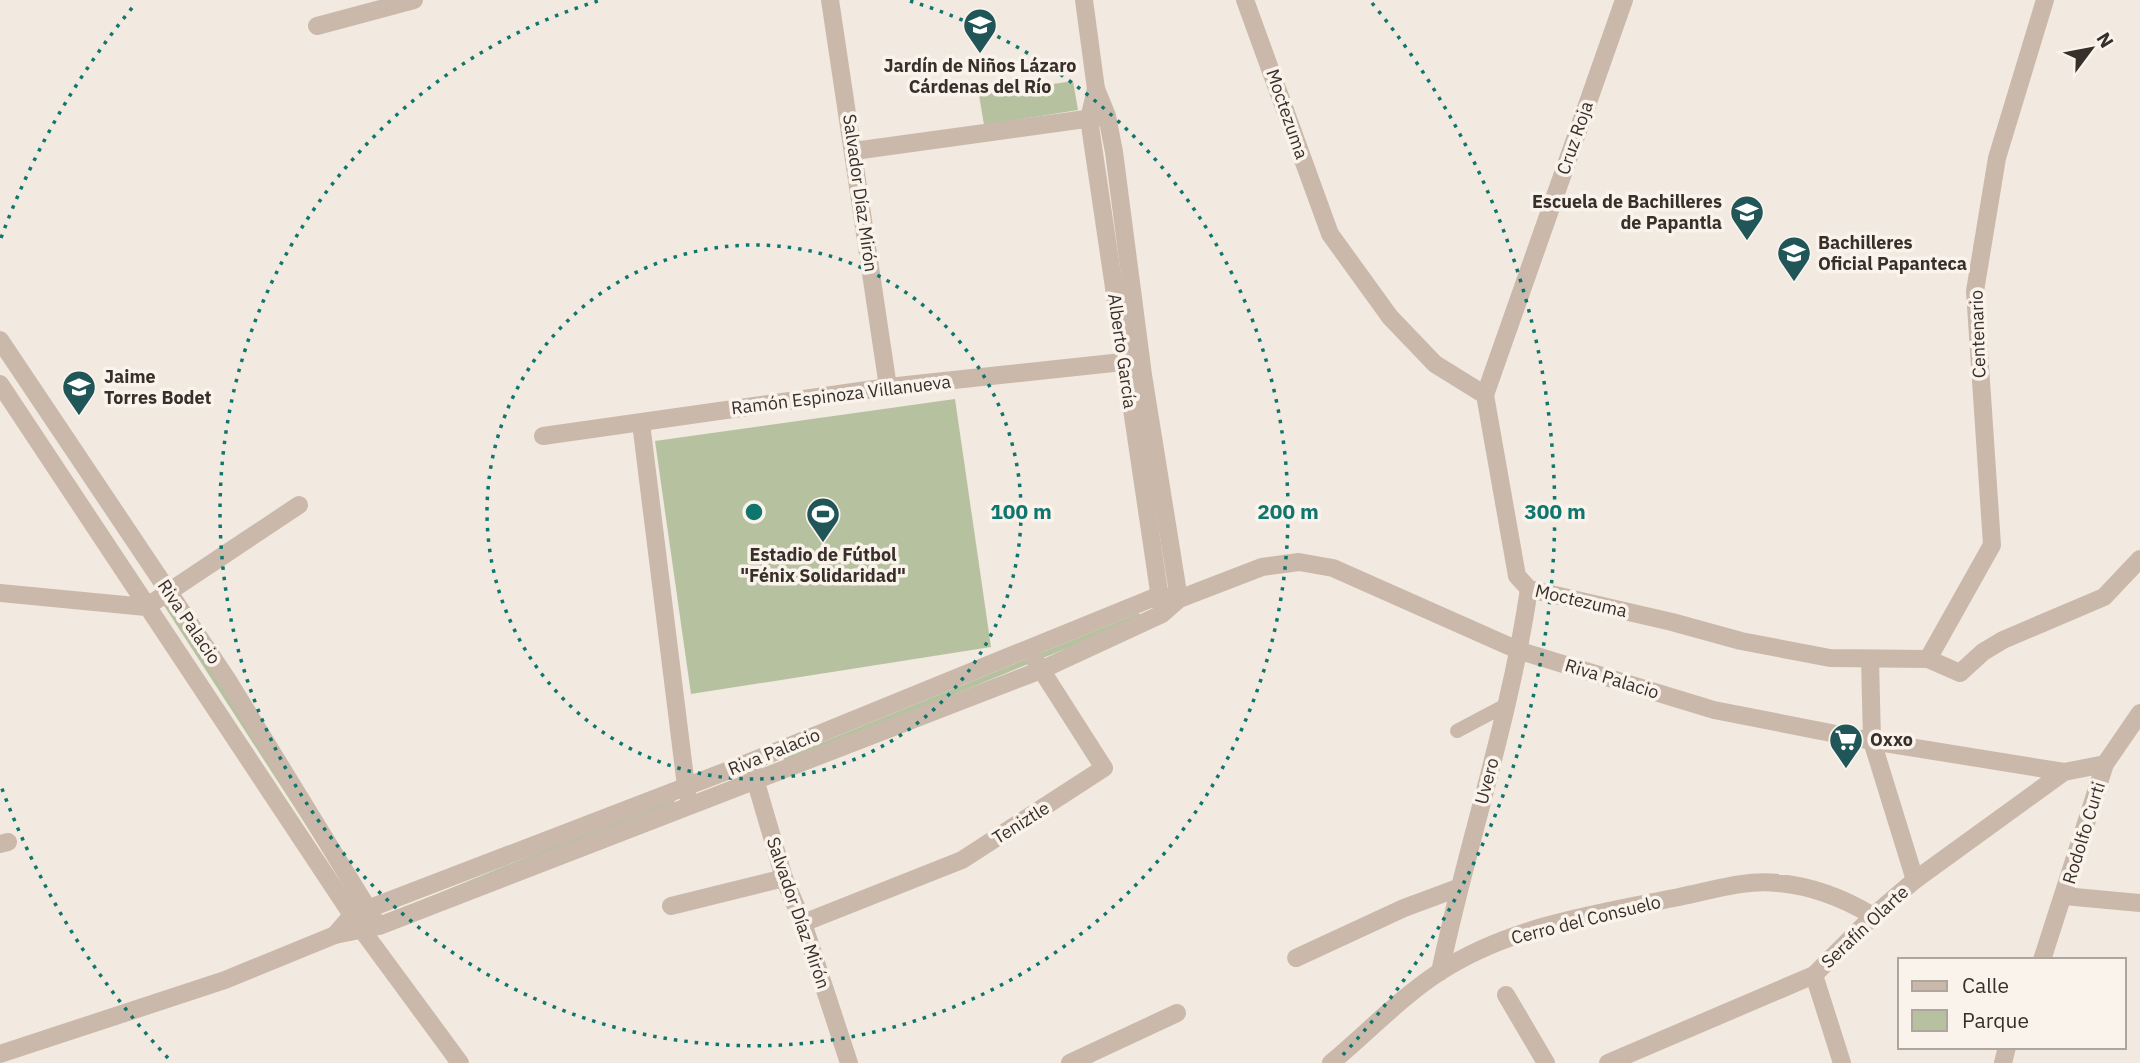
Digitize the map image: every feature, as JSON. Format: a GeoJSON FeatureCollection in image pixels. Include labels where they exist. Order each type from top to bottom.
{"type":"FeatureCollection","features":[{"type":"Feature","properties":{"kind":"street"},"geometry":{"type":"LineString","coordinates":[[317,26],[414,0]]}},
{"type":"Feature","properties":{"kind":"street","name":"Salvador Díaz Mirón"},"geometry":{"type":"LineString","coordinates":[[830,0],[888,387]]}},
{"type":"Feature","properties":{"kind":"street","name":"Alberto García"},"geometry":{"type":"LineString","coordinates":[[1084,0],[1096,89],[1107,116],[1162,614]]}},
{"type":"Feature","properties":{"kind":"street","name":"Moctezuma"},"geometry":{"type":"LineString","coordinates":[[1244,0],[1331,234],[1390,317],[1435,364],[1485,395],[1517,576],[1529,589],[1741,641],[1830,658],[1928,659],[1960,673],[1983,652],[2003,640],[2104,597],[2140,559]]}},
{"type":"Feature","properties":{"kind":"street","name":"Cruz Roja"},"geometry":{"type":"LineString","coordinates":[[1485,395],[1624,0]]}},
{"type":"Feature","properties":{"kind":"street","name":"Centenario"},"geometry":{"type":"LineString","coordinates":[[1928,659],[1992,544],[1975,291],[1997,158],[2045,0]]}},
{"type":"Feature","properties":{"kind":"street","name":"Alberto García"},"geometry":{"type":"LineString","coordinates":[[1096,89],[1089,119],[1178,599]]}},
{"type":"Feature","properties":{"kind":"street"},"geometry":{"type":"LineString","coordinates":[[854,151],[1107,116]]}},
{"type":"Feature","properties":{"kind":"street","name":"Riva Palacio"},"geometry":{"type":"LineString","coordinates":[[0,340],[244,707],[360,912]]}},
{"type":"Feature","properties":{"kind":"street","name":"Ramón Espinoza Villanueva"},"geometry":{"type":"LineString","coordinates":[[543,436],[888,387],[1132,361]]}},
{"type":"Feature","properties":{"kind":"street","name":"Riva Palacio"},"geometry":{"type":"LineString","coordinates":[[0,384],[222,721],[360,912],[460,1063]]}},
{"type":"Feature","properties":{"kind":"street"},"geometry":{"type":"LineString","coordinates":[[641,423],[688,807]]}},
{"type":"Feature","properties":{"kind":"street"},"geometry":{"type":"LineString","coordinates":[[0,593],[146,607],[299,505]]}},
{"type":"Feature","properties":{"kind":"street","name":"Riva Palacio"},"geometry":{"type":"LineString","coordinates":[[335,934],[360,912],[686,786],[753,771],[1041,670],[1162,614],[1178,599],[1262,566],[1299,562],[1332,568],[1520,651],[1714,710],[1872,741],[2064,772]]}},
{"type":"Feature","properties":{"kind":"street","name":"Uvero"},"geometry":{"type":"LineString","coordinates":[[1440,972],[1458,888],[1508,704],[1520,651],[1529,589]]}},
{"type":"Feature","properties":{"kind":"street"},"geometry":{"type":"LineString","coordinates":[[1160,595],[1178,599]]}},
{"type":"Feature","properties":{"kind":"street","name":"Riva Palacio"},"geometry":{"type":"LineString","coordinates":[[0,1054],[225,980],[335,934],[371,929],[688,807],[753,771],[1028,649],[1160,595]]}},
{"type":"Feature","properties":{"kind":"street","name":"Teniztle"},"geometry":{"type":"LineString","coordinates":[[803,923],[962,860],[1104,768],[1028,649]]}},
{"type":"Feature","properties":{"kind":"street"},"geometry":{"type":"LineString","coordinates":[[1870,659],[1872,741],[1915,880]]}},
{"type":"Feature","properties":{"kind":"street"},"geometry":{"type":"LineString","coordinates":[[1457,731],[1508,704]]}},
{"type":"Feature","properties":{"kind":"street"},"geometry":{"type":"LineString","coordinates":[[222,721],[244,707]]}},
{"type":"Feature","properties":{"kind":"street","name":"Rodolfo Curti"},"geometry":{"type":"LineString","coordinates":[[2043,958],[2105,764],[2140,713]]}},
{"type":"Feature","properties":{"kind":"street","name":"Serafín Olarte"},"geometry":{"type":"LineString","coordinates":[[1608,1063],[1814,975],[1872,916],[1915,880],[2064,772],[2105,764]]}},
{"type":"Feature","properties":{"kind":"street","name":"Salvador Díaz Mirón"},"geometry":{"type":"LineString","coordinates":[[753,771],[784,878],[803,923],[849,1063]]}},
{"type":"Feature","properties":{"kind":"street"},"geometry":{"type":"LineString","coordinates":[[671,906],[784,878]]}},
{"type":"Feature","properties":{"kind":"street","name":"Cerro del Consuelo"},"geometry":{"type":"LineString","coordinates":[[1331,1063],[1440,972],[1480,949],[1530,931],[1599,913],[1744,884],[1777,882],[1812,889],[1853,904],[1872,916]]}},
{"type":"Feature","properties":{"kind":"street"},"geometry":{"type":"LineString","coordinates":[[1296,958],[1404,908],[1458,888]]}},
{"type":"Feature","properties":{"kind":"street"},"geometry":{"type":"LineString","coordinates":[[2064,896],[2140,903]]}},
{"type":"Feature","properties":{"kind":"street"},"geometry":{"type":"LineString","coordinates":[[1814,975],[1842,1063]]}},
{"type":"Feature","properties":{"kind":"street"},"geometry":{"type":"LineString","coordinates":[[1506,995],[1546,1063]]}},
{"type":"Feature","properties":{"kind":"street"},"geometry":{"type":"LineString","coordinates":[[1070,1063],[1177,1013]]}},
{"type":"Feature","properties":{"kind":"green space"},"geometry":{"type":"Polygon","coordinates":[[[1073,81],[1078,110],[984,125],[979,95],[1073,81]]]}},
{"type":"Feature","properties":{"kind":"green space","name":"Estadio de Fútbol \"Fénix Solidaridad\""},"geometry":{"type":"Polygon","coordinates":[[[955,399],[991,647],[691,694],[655,441],[955,399]]]}},
{"type":"Feature","properties":{"kind":"green space"},"geometry":{"type":"Polygon","coordinates":[[[166,600],[335,861],[332,865],[163,604],[166,600]]]}},
{"type":"Feature","properties":{"kind":"green space"},"geometry":{"type":"Polygon","coordinates":[[[1139,613],[1141,618],[783,762],[784,758],[1139,613]]]}},
{"type":"Feature","properties":{"kind":"green space"},"geometry":{"type":"Polygon","coordinates":[[[672,798],[674,803],[400,909],[672,798]]]}},
{"type":"Feature","properties":{"kind":"place","name":"Jardín de Niños Lázaro Cárdenas del Río"},"geometry":{"type":"Point","coordinates":[980,55]}},
{"type":"Feature","properties":{"kind":"place","name":"Escuela de Bachilleres de Papantla"},"geometry":{"type":"Point","coordinates":[1747,242]}},
{"type":"Feature","properties":{"kind":"place","name":"Bachilleres Oficial Papanteca"},"geometry":{"type":"Point","coordinates":[1794,283]}},
{"type":"Feature","properties":{"kind":"place","name":"Jaime Torres Bodet"},"geometry":{"type":"Point","coordinates":[79,417]}},
{"type":"Feature","properties":{"kind":"place","name":"Estadio de Fútbol \"Fénix Solidaridad\""},"geometry":{"type":"Point","coordinates":[823,544]}},
{"type":"Feature","properties":{"kind":"place","name":"Oxxo"},"geometry":{"type":"Point","coordinates":[1846,770]}}]}
